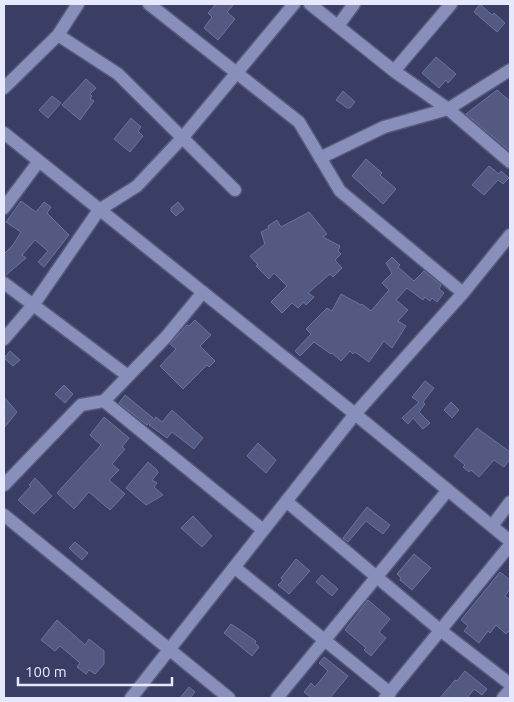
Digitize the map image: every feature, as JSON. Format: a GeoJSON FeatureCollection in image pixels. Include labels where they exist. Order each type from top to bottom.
{"type":"FeatureCollection","features":[{"type":"Feature","properties":{"kind":"street"},"geometry":{"type":"LineString","coordinates":[[4,88],[58,35],[78,4]]}},
{"type":"Feature","properties":{"kind":"street"},"geometry":{"type":"LineString","coordinates":[[149,4],[299,122],[340,191],[463,293]]}},
{"type":"Feature","properties":{"kind":"street"},"geometry":{"type":"LineString","coordinates":[[4,340],[34,304],[99,210],[138,186],[183,138],[294,4]]}},
{"type":"Feature","properties":{"kind":"street"},"geometry":{"type":"LineString","coordinates":[[310,4],[394,71],[448,108],[510,162]]}},
{"type":"Feature","properties":{"kind":"street"},"geometry":{"type":"LineString","coordinates":[[338,26],[354,4]]}},
{"type":"Feature","properties":{"kind":"street"},"geometry":{"type":"LineString","coordinates":[[394,71],[451,4]]}},
{"type":"Feature","properties":{"kind":"street"},"geometry":{"type":"LineString","coordinates":[[58,35],[118,74],[235,190]]}},
{"type":"Feature","properties":{"kind":"street"},"geometry":{"type":"LineString","coordinates":[[320,158],[384,127],[448,108],[510,70]]}},
{"type":"Feature","properties":{"kind":"street"},"geometry":{"type":"LineString","coordinates":[[4,133],[355,414],[510,541]]}},
{"type":"Feature","properties":{"kind":"street"},"geometry":{"type":"LineString","coordinates":[[4,208],[39,162]]}},
{"type":"Feature","properties":{"kind":"street"},"geometry":{"type":"LineString","coordinates":[[131,698],[355,414],[463,293],[510,235]]}},
{"type":"Feature","properties":{"kind":"street"},"geometry":{"type":"LineString","coordinates":[[4,283],[128,376]]}},
{"type":"Feature","properties":{"kind":"street"},"geometry":{"type":"LineString","coordinates":[[4,486],[81,405],[104,402],[166,338],[203,292]]}},
{"type":"Feature","properties":{"kind":"street"},"geometry":{"type":"LineString","coordinates":[[104,402],[264,530]]}},
{"type":"Feature","properties":{"kind":"street"},"geometry":{"type":"LineString","coordinates":[[276,698],[448,490]]}},
{"type":"Feature","properties":{"kind":"street"},"geometry":{"type":"LineString","coordinates":[[286,501],[440,630],[510,684]]}},
{"type":"Feature","properties":{"kind":"street"},"geometry":{"type":"LineString","coordinates":[[492,526],[510,502]]}},
{"type":"Feature","properties":{"kind":"street"},"geometry":{"type":"LineString","coordinates":[[4,515],[230,698]]}},
{"type":"Feature","properties":{"kind":"street"},"geometry":{"type":"LineString","coordinates":[[234,567],[324,640],[388,696],[510,546]]}},
{"type":"Feature","properties":{"kind":"street"},"geometry":{"type":"LineString","coordinates":[[503,698],[510,690]]}},
{"type":"Feature","properties":{"kind":"building"},"geometry":{"type":"Polygon","coordinates":[[[216,4],[234,4],[227,12],[235,19],[218,40],[204,28],[212,17],[208,13],[216,4]]]}},
{"type":"Feature","properties":{"kind":"building"},"geometry":{"type":"Polygon","coordinates":[[[480,4],[505,23],[497,32],[474,12],[480,4]]]}},
{"type":"Feature","properties":{"kind":"building"},"geometry":{"type":"Polygon","coordinates":[[[436,57],[456,74],[448,83],[446,80],[439,88],[422,73],[436,57]]]}},
{"type":"Feature","properties":{"kind":"building"},"geometry":{"type":"Polygon","coordinates":[[[86,79],[96,88],[90,94],[92,96],[90,99],[94,101],[80,120],[62,105],[86,79]]]}},
{"type":"Feature","properties":{"kind":"building"},"geometry":{"type":"Polygon","coordinates":[[[497,90],[510,101],[510,151],[466,114],[497,90]]]}},
{"type":"Feature","properties":{"kind":"building"},"geometry":{"type":"Polygon","coordinates":[[[343,91],[355,102],[350,108],[336,100],[343,91]]]}},
{"type":"Feature","properties":{"kind":"building"},"geometry":{"type":"Polygon","coordinates":[[[52,96],[61,103],[48,118],[39,110],[52,96]]]}},
{"type":"Feature","properties":{"kind":"building"},"geometry":{"type":"Polygon","coordinates":[[[131,118],[141,127],[138,131],[143,136],[130,152],[114,139],[131,118]]]}},
{"type":"Feature","properties":{"kind":"building"},"geometry":{"type":"Polygon","coordinates":[[[366,159],[396,189],[383,204],[352,176],[366,159]]]}},
{"type":"Feature","properties":{"kind":"building"},"geometry":{"type":"Polygon","coordinates":[[[489,166],[499,174],[501,171],[509,178],[503,184],[498,180],[484,195],[472,185],[489,166]]]}},
{"type":"Feature","properties":{"kind":"building"},"geometry":{"type":"Polygon","coordinates":[[[21,201],[36,212],[44,202],[51,207],[47,213],[69,235],[44,267],[38,262],[48,251],[35,240],[22,255],[26,258],[4,275],[4,254],[13,245],[21,232],[6,222],[21,201]]]}},
{"type":"Feature","properties":{"kind":"building"},"geometry":{"type":"Polygon","coordinates":[[[178,202],[184,209],[176,216],[171,211],[171,208],[178,202]]]}},
{"type":"Feature","properties":{"kind":"building"},"geometry":{"type":"Polygon","coordinates":[[[309,212],[327,234],[323,237],[340,246],[338,251],[341,254],[335,260],[342,268],[333,277],[330,274],[308,293],[314,297],[306,305],[304,302],[298,308],[292,303],[282,313],[271,302],[287,286],[274,273],[269,279],[256,266],[258,265],[250,256],[265,244],[261,232],[269,228],[268,226],[277,220],[281,227],[309,212]]]}},
{"type":"Feature","properties":{"kind":"building"},"geometry":{"type":"Polygon","coordinates":[[[392,257],[400,265],[398,267],[414,281],[424,271],[441,285],[439,289],[444,293],[437,302],[432,298],[430,301],[425,297],[423,300],[407,288],[396,300],[408,310],[398,321],[406,326],[392,348],[384,341],[369,362],[355,352],[353,354],[350,351],[341,361],[314,342],[300,356],[295,351],[311,334],[306,329],[327,308],[332,311],[341,294],[362,304],[371,311],[389,290],[382,283],[392,273],[386,263],[392,257]]]}},
{"type":"Feature","properties":{"kind":"building"},"geometry":{"type":"Polygon","coordinates":[[[195,320],[211,335],[200,346],[215,361],[209,367],[207,365],[183,389],[160,366],[176,349],[170,344],[187,325],[189,326],[195,320]]]}},
{"type":"Feature","properties":{"kind":"building"},"geometry":{"type":"Polygon","coordinates":[[[10,351],[20,360],[13,366],[4,358],[10,351]]]}},
{"type":"Feature","properties":{"kind":"building"},"geometry":{"type":"Polygon","coordinates":[[[425,381],[434,388],[423,402],[425,404],[419,412],[430,423],[423,429],[413,418],[408,424],[402,418],[419,402],[412,397],[425,381]]]}},
{"type":"Feature","properties":{"kind":"building"},"geometry":{"type":"Polygon","coordinates":[[[64,385],[73,394],[65,403],[55,394],[64,385]]]}},
{"type":"Feature","properties":{"kind":"building"},"geometry":{"type":"Polygon","coordinates":[[[125,395],[153,418],[147,425],[119,403],[125,395]]]}},
{"type":"Feature","properties":{"kind":"building"},"geometry":{"type":"Polygon","coordinates":[[[4,397],[17,412],[4,428],[4,397]]]}},
{"type":"Feature","properties":{"kind":"building"},"geometry":{"type":"Polygon","coordinates":[[[451,402],[459,410],[452,418],[444,410],[451,402]]]}},
{"type":"Feature","properties":{"kind":"building"},"geometry":{"type":"Polygon","coordinates":[[[172,410],[203,438],[194,449],[172,432],[167,438],[149,425],[156,417],[162,422],[172,410]]]}},
{"type":"Feature","properties":{"kind":"building"},"geometry":{"type":"Polygon","coordinates":[[[104,417],[129,438],[122,447],[125,449],[112,464],[119,470],[109,480],[125,494],[110,510],[89,492],[74,509],[57,493],[101,445],[90,435],[104,417]]]}},
{"type":"Feature","properties":{"kind":"building"},"geometry":{"type":"Polygon","coordinates":[[[477,428],[510,452],[510,459],[504,467],[494,460],[479,477],[471,470],[469,472],[463,467],[465,465],[454,456],[477,428]]]}},
{"type":"Feature","properties":{"kind":"building"},"geometry":{"type":"Polygon","coordinates":[[[258,443],[276,460],[266,473],[247,456],[258,443]]]}},
{"type":"Feature","properties":{"kind":"building"},"geometry":{"type":"Polygon","coordinates":[[[148,462],[158,473],[152,480],[157,483],[154,487],[163,495],[146,505],[126,488],[148,462]]]}},
{"type":"Feature","properties":{"kind":"building"},"geometry":{"type":"Polygon","coordinates":[[[35,478],[52,496],[34,514],[18,500],[31,486],[29,485],[35,478]]]}},
{"type":"Feature","properties":{"kind":"building"},"geometry":{"type":"Polygon","coordinates":[[[367,507],[390,525],[383,534],[366,521],[348,542],[343,538],[367,507]]]}},
{"type":"Feature","properties":{"kind":"building"},"geometry":{"type":"Polygon","coordinates":[[[193,516],[212,536],[202,547],[181,528],[193,516]]]}},
{"type":"Feature","properties":{"kind":"building"},"geometry":{"type":"Polygon","coordinates":[[[75,542],[88,553],[82,560],[69,548],[75,542]]]}},
{"type":"Feature","properties":{"kind":"building"},"geometry":{"type":"Polygon","coordinates":[[[414,554],[431,568],[412,590],[400,580],[401,578],[397,574],[414,554]]]}},
{"type":"Feature","properties":{"kind":"building"},"geometry":{"type":"Polygon","coordinates":[[[296,559],[310,571],[289,594],[278,585],[283,580],[281,578],[296,559]]]}},
{"type":"Feature","properties":{"kind":"building"},"geometry":{"type":"Polygon","coordinates":[[[500,572],[510,580],[510,589],[505,596],[510,600],[510,630],[506,634],[496,625],[490,633],[488,631],[479,643],[464,631],[468,626],[461,620],[500,572]]]}},
{"type":"Feature","properties":{"kind":"building"},"geometry":{"type":"Polygon","coordinates":[[[322,575],[338,589],[332,596],[316,582],[322,575]]]}},
{"type":"Feature","properties":{"kind":"building"},"geometry":{"type":"Polygon","coordinates":[[[368,600],[390,619],[379,632],[386,638],[371,656],[364,650],[366,648],[345,630],[368,600]]]}},
{"type":"Feature","properties":{"kind":"building"},"geometry":{"type":"Polygon","coordinates":[[[57,620],[85,645],[89,639],[104,651],[104,664],[95,674],[89,670],[86,674],[77,667],[80,663],[60,646],[55,651],[41,640],[57,620]]]}},
{"type":"Feature","properties":{"kind":"building"},"geometry":{"type":"Polygon","coordinates":[[[231,624],[256,641],[255,643],[259,647],[252,656],[224,633],[231,624]]]}},
{"type":"Feature","properties":{"kind":"building"},"geometry":{"type":"Polygon","coordinates":[[[324,657],[348,676],[330,698],[312,698],[304,692],[311,683],[315,687],[328,671],[319,663],[324,657]]]}},
{"type":"Feature","properties":{"kind":"building"},"geometry":{"type":"Polygon","coordinates":[[[465,671],[487,689],[482,695],[474,689],[467,698],[440,698],[455,680],[457,681],[465,671]]]}},
{"type":"Feature","properties":{"kind":"building"},"geometry":{"type":"Polygon","coordinates":[[[189,687],[195,692],[190,698],[180,698],[189,687]]]}}]}
